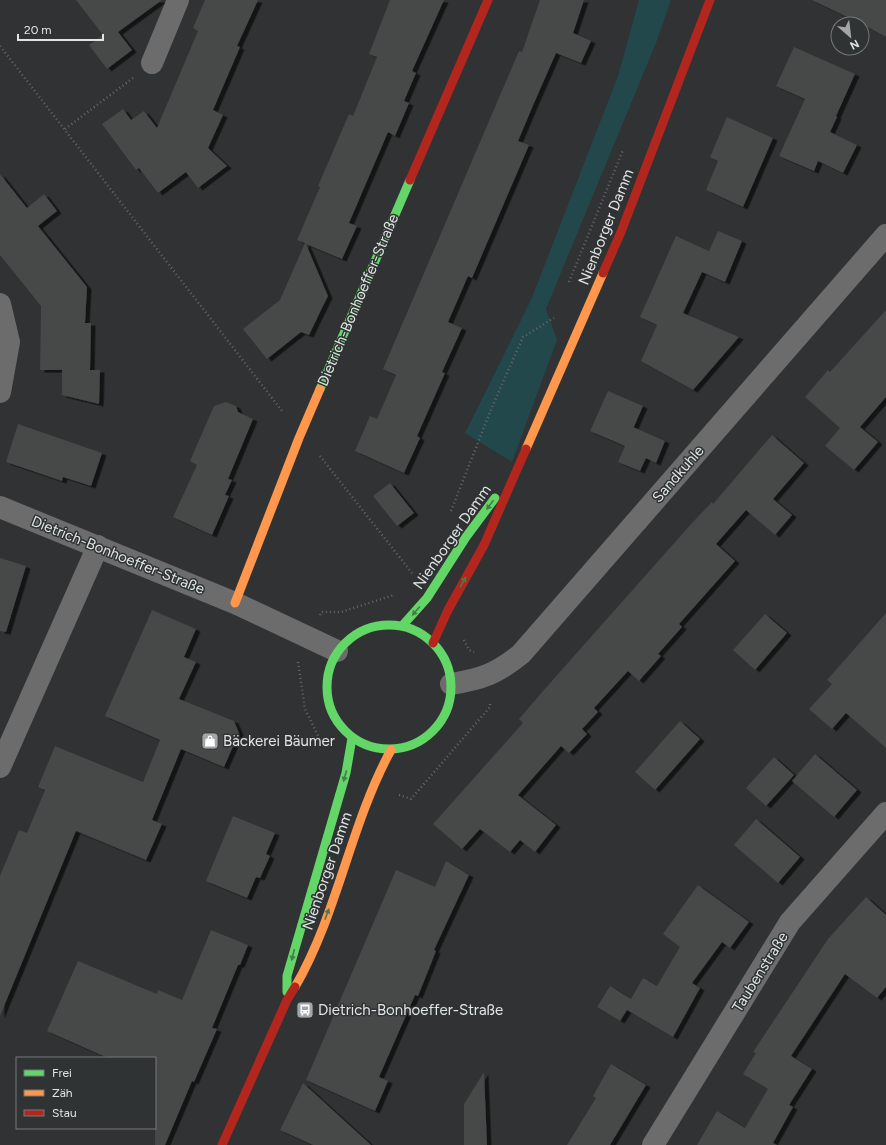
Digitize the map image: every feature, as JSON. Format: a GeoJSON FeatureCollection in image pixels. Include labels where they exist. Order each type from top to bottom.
{"type":"FeatureCollection","features":[{"type":"Feature","properties":{"kind":"street"},"geometry":{"type":"LineString","coordinates":[[152,63],[178,0]]}},
{"type":"Feature","properties":{"kind":"street","name":"Dietrich-Bonhoeffer-Straße"},"geometry":{"type":"LineString","coordinates":[[236,603],[299,438],[488,0]]}},
{"type":"Feature","properties":{"kind":"street","name":"Nienborger Damm"},"geometry":{"type":"LineString","coordinates":[[433,642],[448,610],[484,545],[522,462],[621,232],[710,0]]}},
{"type":"Feature","properties":{"kind":"street","name":"Sandkuhle"},"geometry":{"type":"LineString","coordinates":[[451,684],[486,676],[502,669],[521,654],[886,235]]}},
{"type":"Feature","properties":{"kind":"street"},"geometry":{"type":"LineString","coordinates":[[0,304],[9,342],[0,392]]}},
{"type":"Feature","properties":{"kind":"street","name":"Nienborger Damm"},"geometry":{"type":"LineString","coordinates":[[402,626],[427,598],[466,538],[522,462]]}},
{"type":"Feature","properties":{"kind":"street","name":"Dietrich-Bonhoeffer-Straße"},"geometry":{"type":"LineString","coordinates":[[0,507],[236,603],[337,650]]}},
{"type":"Feature","properties":{"kind":"street"},"geometry":{"type":"LineString","coordinates":[[0,768],[98,546]]}},
{"type":"Feature","properties":{"kind":"street"},"geometry":{"type":"LineString","coordinates":[[383,625],[402,626],[418,630],[433,642],[442,654],[449,669],[451,684],[449,704],[441,722],[428,736],[411,746],[391,750],[356,741],[343,731],[333,717],[327,702],[326,685],[328,668],[337,650],[348,639],[365,629],[383,625]]}},
{"type":"Feature","properties":{"kind":"street","name":"Nienborger Damm"},"geometry":{"type":"LineString","coordinates":[[287,1000],[287,976],[299,930],[346,774],[352,738]]}},
{"type":"Feature","properties":{"kind":"street","name":"Nienborger Damm"},"geometry":{"type":"LineString","coordinates":[[222,1145],[287,1000],[298,982],[316,944],[373,785],[391,750]]}},
{"type":"Feature","properties":{"kind":"street","name":"Taubenstraße"},"geometry":{"type":"LineString","coordinates":[[653,1145],[790,922],[886,812]]}},
{"type":"Feature","properties":{"kind":"path"},"geometry":{"type":"LineString","coordinates":[[0,46],[280,408],[299,438],[324,459],[416,578],[410,590]]}},
{"type":"Feature","properties":{"kind":"path"},"geometry":{"type":"LineString","coordinates":[[65,130],[152,63]]}},
{"type":"Feature","properties":{"kind":"path"},"geometry":{"type":"LineString","coordinates":[[566,289],[625,144]]}},
{"type":"Feature","properties":{"kind":"path"},"geometry":{"type":"LineString","coordinates":[[451,512],[492,407],[523,337],[554,319],[557,311]]}},
{"type":"Feature","properties":{"kind":"path"},"geometry":{"type":"LineString","coordinates":[[346,774],[327,766],[324,748],[305,710],[302,678],[296,654],[321,612],[341,612],[410,590],[427,598]]}},
{"type":"Feature","properties":{"kind":"path"},"geometry":{"type":"LineString","coordinates":[[373,785],[411,799],[490,707],[484,657],[469,650],[464,640],[462,622],[458,616],[448,610]]}},
{"type":"Feature","properties":{"kind":"shaded area"},"geometry":{"type":"Polygon","coordinates":[[[639,0],[671,0],[656,43],[546,309],[557,340],[512,462],[465,433],[531,300],[618,76],[639,0]]]}},
{"type":"Feature","properties":{"kind":"building"},"geometry":{"type":"Polygon","coordinates":[[[76,0],[162,0],[118,32],[132,50],[107,69],[89,45],[103,35],[76,0]]]}},
{"type":"Feature","properties":{"kind":"building"},"geometry":{"type":"Polygon","coordinates":[[[205,0],[258,0],[237,46],[240,47],[213,110],[223,115],[208,148],[227,166],[198,188],[186,172],[158,193],[139,168],[136,170],[102,124],[123,109],[131,120],[144,111],[157,128],[198,31],[193,28],[205,0]]]}},
{"type":"Feature","properties":{"kind":"building"},"geometry":{"type":"Polygon","coordinates":[[[390,0],[444,0],[412,71],[416,73],[404,101],[409,103],[395,136],[388,132],[349,223],[357,226],[342,259],[306,244],[328,296],[309,335],[301,332],[267,359],[243,329],[280,300],[305,243],[297,240],[320,187],[318,186],[349,114],[353,116],[377,57],[369,54],[390,0]]]}},
{"type":"Feature","properties":{"kind":"building"},"geometry":{"type":"Polygon","coordinates":[[[540,0],[584,0],[573,33],[591,41],[581,63],[556,53],[534,103],[518,141],[529,145],[472,278],[468,276],[448,322],[462,328],[442,372],[445,373],[417,436],[420,438],[404,473],[355,451],[370,416],[377,419],[396,375],[383,369],[519,51],[522,52],[540,0]]]}},
{"type":"Feature","properties":{"kind":"building"},"geometry":{"type":"Polygon","coordinates":[[[812,0],[886,0],[886,37],[870,28],[870,16],[845,16],[812,0]]]}},
{"type":"Feature","properties":{"kind":"building"},"geometry":{"type":"Polygon","coordinates":[[[794,47],[855,74],[830,132],[857,145],[843,173],[818,161],[814,171],[779,156],[805,99],[776,86],[794,47]]]}},
{"type":"Feature","properties":{"kind":"building"},"geometry":{"type":"Polygon","coordinates":[[[727,117],[773,138],[743,207],[706,190],[718,161],[710,157],[727,117]]]}},
{"type":"Feature","properties":{"kind":"building"},"geometry":{"type":"Polygon","coordinates":[[[0,174],[27,208],[44,194],[57,211],[38,226],[87,287],[85,323],[91,323],[90,370],[100,370],[99,404],[62,395],[62,370],[40,370],[41,306],[0,255],[0,174]]]}},
{"type":"Feature","properties":{"kind":"building"},"geometry":{"type":"Polygon","coordinates":[[[718,231],[742,241],[725,282],[702,272],[683,313],[739,337],[693,390],[641,361],[657,325],[640,317],[676,236],[709,251],[718,231]]]}},
{"type":"Feature","properties":{"kind":"building"},"geometry":{"type":"Polygon","coordinates":[[[886,310],[886,397],[860,427],[878,442],[854,470],[825,446],[840,428],[805,397],[828,370],[830,372],[886,310]]]}},
{"type":"Feature","properties":{"kind":"building"},"geometry":{"type":"Polygon","coordinates":[[[608,391],[643,406],[634,427],[665,441],[656,463],[646,458],[640,471],[618,462],[625,446],[590,431],[608,391]]]}},
{"type":"Feature","properties":{"kind":"building"},"geometry":{"type":"Polygon","coordinates":[[[226,402],[236,406],[238,412],[253,419],[228,479],[232,480],[225,495],[229,496],[212,535],[173,517],[197,465],[190,461],[214,406],[226,402]]]}},
{"type":"Feature","properties":{"kind":"building"},"geometry":{"type":"Polygon","coordinates":[[[18,424],[102,453],[91,486],[63,477],[62,481],[6,462],[18,424]]]}},
{"type":"Feature","properties":{"kind":"building"},"geometry":{"type":"Polygon","coordinates":[[[772,435],[804,463],[773,499],[792,515],[775,535],[746,510],[716,544],[735,561],[679,624],[682,627],[658,654],[661,656],[639,681],[628,671],[594,708],[598,712],[582,729],[587,734],[569,753],[561,746],[518,795],[556,825],[535,852],[520,840],[510,852],[480,829],[462,849],[433,824],[523,723],[519,719],[543,691],[692,523],[712,502],[713,504],[772,435]]]}},
{"type":"Feature","properties":{"kind":"building"},"geometry":{"type":"Polygon","coordinates":[[[390,483],[414,513],[397,526],[373,496],[390,483]]]}},
{"type":"Feature","properties":{"kind":"building"},"geometry":{"type":"Polygon","coordinates":[[[0,558],[26,566],[6,632],[0,631],[0,558]]]}},
{"type":"Feature","properties":{"kind":"building"},"geometry":{"type":"Polygon","coordinates":[[[152,610],[196,629],[184,657],[196,662],[179,699],[234,721],[239,733],[224,767],[181,749],[152,820],[162,824],[146,860],[76,831],[0,1016],[0,876],[19,830],[27,833],[45,790],[38,787],[55,746],[143,782],[160,740],[105,716],[152,610]]]}},
{"type":"Feature","properties":{"kind":"building"},"geometry":{"type":"Polygon","coordinates":[[[886,613],[886,748],[846,713],[832,729],[809,709],[832,684],[827,680],[886,613]]]}},
{"type":"Feature","properties":{"kind":"building"},"geometry":{"type":"Polygon","coordinates":[[[765,614],[787,633],[755,670],[733,650],[765,614]]]}},
{"type":"Feature","properties":{"kind":"building"},"geometry":{"type":"Polygon","coordinates":[[[680,721],[700,739],[655,790],[635,772],[680,721]]]}},
{"type":"Feature","properties":{"kind":"building"},"geometry":{"type":"Polygon","coordinates":[[[815,754],[857,790],[834,817],[792,781],[815,754]]]}},
{"type":"Feature","properties":{"kind":"building"},"geometry":{"type":"Polygon","coordinates":[[[774,757],[794,775],[766,806],[746,788],[774,757]]]}},
{"type":"Feature","properties":{"kind":"building"},"geometry":{"type":"Polygon","coordinates":[[[233,816],[275,833],[266,854],[270,856],[260,878],[256,877],[247,898],[206,881],[233,816]]]}},
{"type":"Feature","properties":{"kind":"building"},"geometry":{"type":"Polygon","coordinates":[[[756,819],[800,857],[778,883],[734,845],[756,819]]]}},
{"type":"Feature","properties":{"kind":"building"},"geometry":{"type":"Polygon","coordinates":[[[446,861],[469,875],[434,950],[436,951],[418,996],[415,995],[379,1077],[388,1081],[375,1111],[306,1080],[396,870],[435,887],[446,861]]]}},
{"type":"Feature","properties":{"kind":"building"},"geometry":{"type":"Polygon","coordinates":[[[698,885],[749,922],[730,948],[722,942],[692,983],[700,988],[673,1037],[627,1010],[620,1021],[597,1007],[610,986],[631,999],[643,978],[657,986],[680,947],[663,934],[698,885]]]}},
{"type":"Feature","properties":{"kind":"building"},"geometry":{"type":"Polygon","coordinates":[[[866,897],[886,915],[886,987],[877,998],[845,974],[791,1056],[812,1069],[789,1105],[793,1107],[773,1143],[777,1145],[697,1145],[717,1111],[745,1128],[768,1089],[743,1074],[756,1053],[753,1052],[828,939],[866,897]]]}},
{"type":"Feature","properties":{"kind":"building"},"geometry":{"type":"Polygon","coordinates":[[[211,930],[248,945],[240,965],[238,965],[212,1028],[217,1029],[194,1082],[192,1081],[165,1145],[155,1145],[156,1057],[106,1057],[47,1031],[78,961],[157,994],[158,990],[182,1000],[211,930]]]}},
{"type":"Feature","properties":{"kind":"building"},"geometry":{"type":"Polygon","coordinates":[[[611,1064],[646,1085],[610,1145],[567,1145],[596,1098],[593,1096],[611,1064]]]}},
{"type":"Feature","properties":{"kind":"building"},"geometry":{"type":"Polygon","coordinates":[[[484,1072],[487,1145],[464,1145],[464,1104],[484,1072]]]}},
{"type":"Feature","properties":{"kind":"building"},"geometry":{"type":"Polygon","coordinates":[[[303,1083],[371,1145],[313,1145],[280,1130],[303,1083]]]}},
{"type":"Feature","properties":{"kind":"traffic: fast"},"geometry":{"type":"LineString","coordinates":[[320,389],[410,180]]}},
{"type":"Feature","properties":{"kind":"traffic: fast"},"geometry":{"type":"LineString","coordinates":[[402,626],[427,598],[466,537],[495,498]]}},
{"type":"Feature","properties":{"kind":"traffic: fast"},"geometry":{"type":"LineString","coordinates":[[395,625],[413,629],[424,635],[437,647],[447,663],[451,687],[447,711],[441,722],[429,735],[407,747],[383,749],[365,745],[354,739],[341,727],[329,705],[327,681],[331,663],[337,652],[349,639],[371,627],[395,625]]}},
{"type":"Feature","properties":{"kind":"traffic: fast"},"geometry":{"type":"LineString","coordinates":[[287,992],[287,976],[346,773],[352,738]]}},
{"type":"Feature","properties":{"kind":"traffic: slow"},"geometry":{"type":"LineString","coordinates":[[526,449],[603,273]]}},
{"type":"Feature","properties":{"kind":"traffic: slow"},"geometry":{"type":"LineString","coordinates":[[235,603],[299,438],[320,389]]}},
{"type":"Feature","properties":{"kind":"traffic: slow"},"geometry":{"type":"LineString","coordinates":[[295,987],[310,959],[365,808],[391,750]]}},
{"type":"Feature","properties":{"kind":"traffic: jam"},"geometry":{"type":"LineString","coordinates":[[410,180],[488,0]]}},
{"type":"Feature","properties":{"kind":"traffic: jam"},"geometry":{"type":"LineString","coordinates":[[603,273],[621,232],[710,0]]}},
{"type":"Feature","properties":{"kind":"traffic: jam"},"geometry":{"type":"LineString","coordinates":[[433,643],[448,610],[484,545],[526,449]]}},
{"type":"Feature","properties":{"kind":"traffic: jam"},"geometry":{"type":"LineString","coordinates":[[222,1145],[287,1000],[295,987]]}},
{"type":"Feature","properties":{"kind":"place","name":"Bäckerei Bäumer"},"geometry":{"type":"Point","coordinates":[210,741]}},
{"type":"Feature","properties":{"kind":"place","name":"Dietrich-Bonhoeffer-Straße"},"geometry":{"type":"Point","coordinates":[305,1010]}}]}
